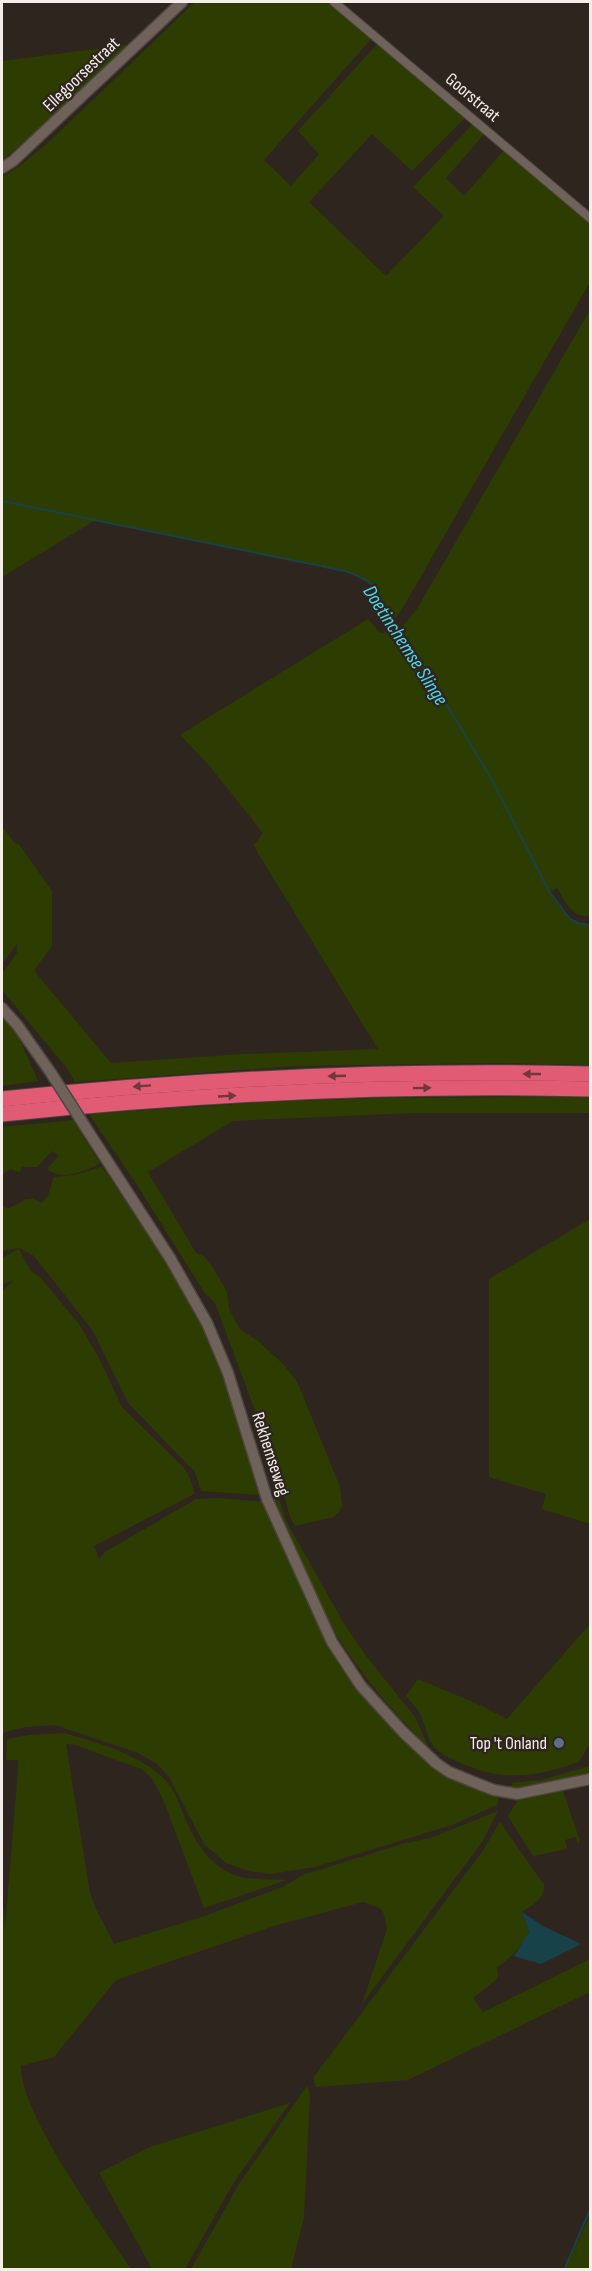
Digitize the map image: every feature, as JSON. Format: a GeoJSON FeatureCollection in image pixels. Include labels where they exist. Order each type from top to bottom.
{"type":"FeatureCollection","features":[{"type":"Feature","properties":{"kind":"highway"},"geometry":{"type":"LineString","coordinates":[[2,1099],[167,1084],[302,1077],[432,1073],[591,1074]]}},
{"type":"Feature","properties":{"kind":"highway"},"geometry":{"type":"LineString","coordinates":[[2,1114],[301,1092],[426,1088],[591,1089]]}},
{"type":"Feature","properties":{"kind":"street","name":"Ellegoorsestraat"},"geometry":{"type":"LineString","coordinates":[[2,168],[13,161],[182,2]]}},
{"type":"Feature","properties":{"kind":"street","name":"Goorstraat"},"geometry":{"type":"LineString","coordinates":[[334,2],[591,218]]}},
{"type":"Feature","properties":{"kind":"street","name":"Rekhemseweg"},"geometry":{"type":"LineString","coordinates":[[2,1008],[18,1026],[51,1073],[170,1258],[200,1309],[228,1372],[267,1499],[332,1642],[361,1686],[403,1732],[436,1763],[449,1772],[481,1785],[517,1794],[591,1779]]}},
{"type":"Feature","properties":{"kind":"green space"},"geometry":{"type":"Polygon","coordinates":[[[195,2],[329,2],[372,38],[264,160],[291,186],[319,154],[298,131],[378,43],[465,118],[412,171],[372,134],[309,202],[386,276],[444,216],[413,187],[474,123],[485,133],[446,178],[464,196],[505,149],[590,223],[590,282],[401,611],[392,622],[383,622],[377,614],[385,609],[379,594],[371,584],[345,571],[94,521],[2,577],[2,177],[21,165],[51,140],[195,2]]]}},
{"type":"Feature","properties":{"kind":"green space"},"geometry":{"type":"Polygon","coordinates":[[[128,45],[40,129],[2,160],[2,61],[128,45]]]}},
{"type":"Feature","properties":{"kind":"green space"},"geometry":{"type":"Polygon","coordinates":[[[590,310],[590,916],[574,912],[566,904],[557,888],[549,892],[561,909],[571,918],[590,925],[590,938],[588,939],[590,941],[590,1065],[498,1063],[294,1066],[75,1082],[66,1067],[2,990],[2,974],[17,953],[17,944],[2,964],[2,826],[16,845],[18,843],[52,891],[52,946],[35,969],[36,973],[111,1063],[244,1054],[378,1049],[258,853],[254,845],[263,833],[208,764],[180,735],[368,619],[380,633],[393,631],[404,625],[417,609],[590,310]]]}},
{"type":"Feature","properties":{"kind":"green space"},"geometry":{"type":"Polygon","coordinates":[[[2,1017],[16,1031],[38,1081],[2,1086],[2,1017]]]}},
{"type":"Feature","properties":{"kind":"green space"},"geometry":{"type":"Polygon","coordinates":[[[381,1098],[590,1098],[590,1113],[413,1113],[233,1121],[148,1172],[196,1253],[204,1256],[212,1266],[227,1292],[229,1309],[240,1329],[258,1341],[284,1365],[301,1391],[340,1487],[342,1505],[340,1511],[333,1517],[295,1526],[290,1517],[276,1467],[215,1303],[204,1292],[89,1114],[267,1102],[381,1098]]]}},
{"type":"Feature","properties":{"kind":"green space"},"geometry":{"type":"Polygon","coordinates":[[[73,1120],[100,1163],[74,1174],[53,1173],[47,1169],[59,1156],[52,1151],[37,1167],[22,1167],[20,1172],[10,1169],[2,1175],[2,1127],[73,1120]]]}},
{"type":"Feature","properties":{"kind":"green space"},"geometry":{"type":"Polygon","coordinates":[[[102,1167],[156,1246],[203,1329],[225,1383],[259,1495],[201,1491],[195,1472],[128,1403],[93,1331],[34,1256],[20,1248],[2,1251],[2,1205],[8,1209],[26,1199],[42,1203],[48,1195],[54,1177],[75,1175],[102,1167]]]}},
{"type":"Feature","properties":{"kind":"green space"},"geometry":{"type":"Polygon","coordinates":[[[590,1219],[590,1524],[542,1509],[546,1494],[489,1477],[489,1279],[590,1219]]]}},
{"type":"Feature","properties":{"kind":"green space"},"geometry":{"type":"Polygon","coordinates":[[[19,1249],[30,1270],[40,1277],[79,1324],[99,1358],[122,1407],[183,1467],[193,1486],[194,1494],[94,1546],[99,1559],[105,1552],[196,1499],[218,1498],[266,1502],[321,1631],[340,1664],[363,1696],[391,1728],[420,1755],[451,1777],[497,1797],[499,1799],[497,1805],[452,1825],[315,1867],[270,1874],[249,1871],[226,1863],[204,1844],[169,1777],[157,1764],[138,1753],[55,1725],[25,1727],[2,1733],[2,1291],[14,1280],[2,1284],[2,1258],[19,1249]]]}},
{"type":"Feature","properties":{"kind":"green space"},"geometry":{"type":"Polygon","coordinates":[[[272,1493],[277,1493],[286,1521],[343,1622],[366,1656],[415,1717],[429,1748],[371,1683],[333,1629],[308,1582],[272,1493]]]}},
{"type":"Feature","properties":{"kind":"green space"},"geometry":{"type":"Polygon","coordinates":[[[590,1624],[590,1743],[579,1762],[535,1774],[493,1774],[463,1764],[435,1748],[420,1714],[406,1696],[418,1679],[507,1719],[590,1624]]]}},
{"type":"Feature","properties":{"kind":"green space"},"geometry":{"type":"Polygon","coordinates":[[[64,1733],[119,1751],[158,1773],[174,1791],[191,1832],[202,1849],[223,1869],[246,1878],[287,1880],[204,1908],[163,1799],[151,1777],[141,1769],[76,1745],[66,1744],[90,1893],[114,1944],[202,1917],[285,1886],[302,1875],[402,1844],[433,1837],[498,1811],[482,1842],[362,2004],[387,1929],[384,1914],[380,1908],[363,1902],[274,1926],[116,1980],[54,2057],[21,2066],[24,2086],[47,2139],[131,2269],[2,2269],[2,1908],[4,1908],[5,1930],[18,1769],[18,1760],[6,1760],[7,1739],[64,1733]]]}},
{"type":"Feature","properties":{"kind":"green space"},"geometry":{"type":"Polygon","coordinates":[[[590,1767],[590,1773],[524,1790],[512,1790],[512,1783],[541,1780],[590,1767]]]}},
{"type":"Feature","properties":{"kind":"green space"},"geometry":{"type":"Polygon","coordinates":[[[562,1788],[580,1841],[577,1844],[576,1837],[565,1840],[567,1847],[563,1850],[533,1856],[508,1816],[518,1800],[562,1788]]]}},
{"type":"Feature","properties":{"kind":"green space"},"geometry":{"type":"Polygon","coordinates":[[[500,1822],[544,1885],[544,1890],[537,1901],[522,1912],[529,1932],[522,1943],[497,1967],[496,1980],[473,1998],[483,2012],[590,1959],[590,1992],[408,2080],[316,2087],[313,2078],[482,1852],[500,1822]]]}},
{"type":"Feature","properties":{"kind":"green space"},"geometry":{"type":"Polygon","coordinates":[[[307,2086],[310,2094],[304,2217],[291,2269],[191,2269],[239,2184],[307,2086]]]}},
{"type":"Feature","properties":{"kind":"green space"},"geometry":{"type":"Polygon","coordinates":[[[290,2103],[234,2182],[185,2269],[152,2269],[99,2173],[150,2147],[290,2103]]]}},
{"type":"Feature","properties":{"kind":"green space"},"geometry":{"type":"Polygon","coordinates":[[[590,2216],[590,2269],[565,2269],[590,2216]]]}},
{"type":"Feature","properties":{"kind":"water"},"geometry":{"type":"Polygon","coordinates":[[[522,1912],[543,1926],[581,1944],[541,1964],[514,1956],[529,1932],[522,1912]]]}},
{"type":"Feature","properties":{"kind":"waterway","name":"Doetinchemse Slinge"},"geometry":{"type":"LineString","coordinates":[[2,501],[345,571],[366,580],[379,594],[385,609],[492,780],[549,891],[570,919],[590,925]]}},
{"type":"Feature","properties":{"kind":"waterway"},"geometry":{"type":"LineString","coordinates":[[564,2270],[590,2210]]}},
{"type":"Feature","properties":{"kind":"place","name":"Top 't Onland"},"geometry":{"type":"Point","coordinates":[559,1743]}}]}
